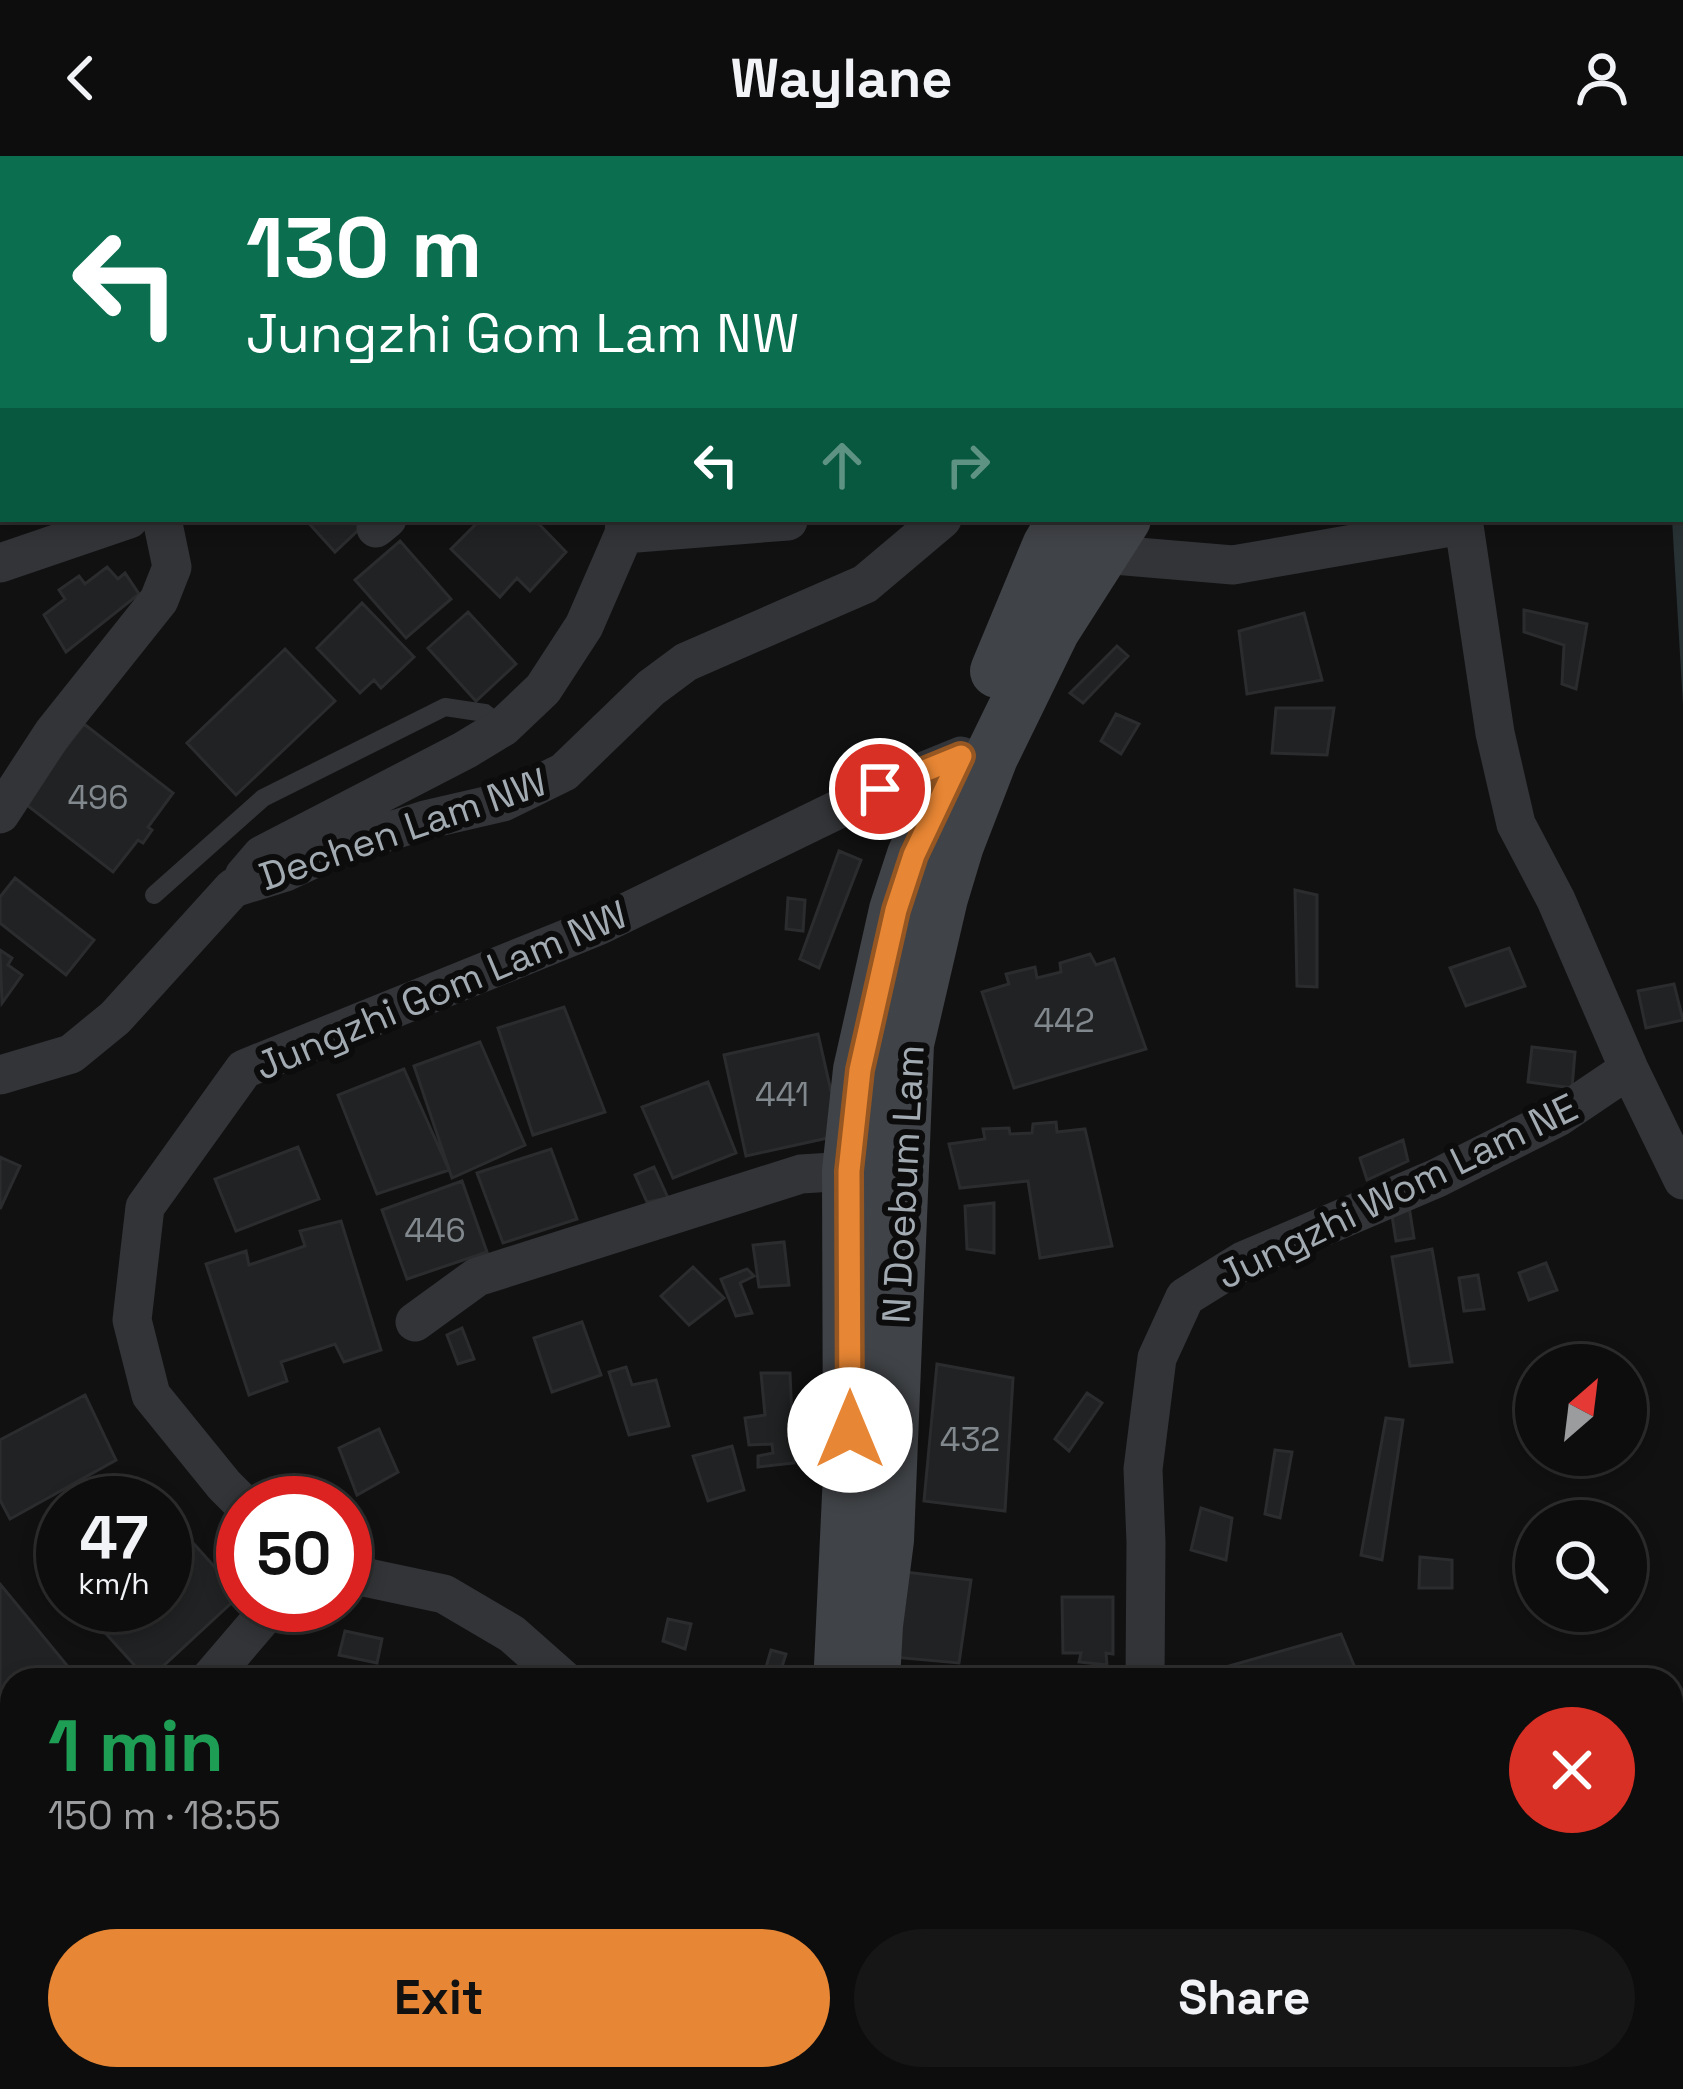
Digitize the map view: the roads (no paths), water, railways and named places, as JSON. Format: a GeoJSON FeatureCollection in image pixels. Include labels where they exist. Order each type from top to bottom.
{"type":"FeatureCollection","features":[{"type":"Feature","properties":{"kind":"main road","name":"N Doebum Lam"},"geometry":{"type":"LineString","coordinates":[[841,1668],[850,1474],[849,1171],[860,1070],[896,910],[914,855],[961,756],[1084,535]]}},
{"type":"Feature","properties":{"kind":"main road","name":"N Doebum Lam"},"geometry":{"type":"LineString","coordinates":[[874,1668],[887,1540],[907,1044],[952,863],[992,757],[1053,630],[1084,535]]}},
{"type":"Feature","properties":{"kind":"street"},"geometry":{"type":"LineString","coordinates":[[0,563],[120,522]]}},
{"type":"Feature","properties":{"kind":"street"},"geometry":{"type":"LineString","coordinates":[[0,814],[53,734],[159,600],[172,566],[163,522]]}},
{"type":"Feature","properties":{"kind":"street"},"geometry":{"type":"LineString","coordinates":[[233,888],[262,854],[503,728],[543,689],[584,626],[624,526],[733,522]]}},
{"type":"Feature","properties":{"kind":"street","name":"Dechen Lam NW"},"geometry":{"type":"LineString","coordinates":[[0,1075],[71,1054],[115,1018],[233,888],[425,820],[503,802],[564,772],[651,688],[686,662],[865,584],[938,522]]}},
{"type":"Feature","properties":{"kind":"street"},"geometry":{"type":"LineString","coordinates":[[1084,535],[1232,565],[1462,522],[1495,733],[1516,824],[1556,900],[1683,1180]]}},
{"type":"Feature","properties":{"kind":"street","name":"Jungzhi Gom Lam NW"},"geometry":{"type":"LineString","coordinates":[[217,1476],[151,1395],[132,1320],[146,1208],[244,1069],[598,926],[880,789],[961,756]]}},
{"type":"Feature","properties":{"kind":"street","name":"Jungzhi Wom Lam NE"},"geometry":{"type":"LineString","coordinates":[[1145,1668],[1143,1469],[1157,1358],[1186,1298],[1243,1261],[1437,1178],[1558,1117],[1629,1069]]}},
{"type":"Feature","properties":{"kind":"street"},"geometry":{"type":"LineString","coordinates":[[415,1322],[477,1277],[801,1174],[849,1171]]}},
{"type":"Feature","properties":{"kind":"street"},"geometry":{"type":"LineString","coordinates":[[372,1579],[444,1594],[512,1634],[550,1668]]}},
{"type":"Feature","properties":{"kind":"street"},"geometry":{"type":"LineString","coordinates":[[219,1668],[250,1632]]}},
{"type":"Feature","properties":{"kind":"lane"},"geometry":{"type":"LineString","coordinates":[[154,895],[263,797],[445,706],[485,713],[503,728]]}}]}
